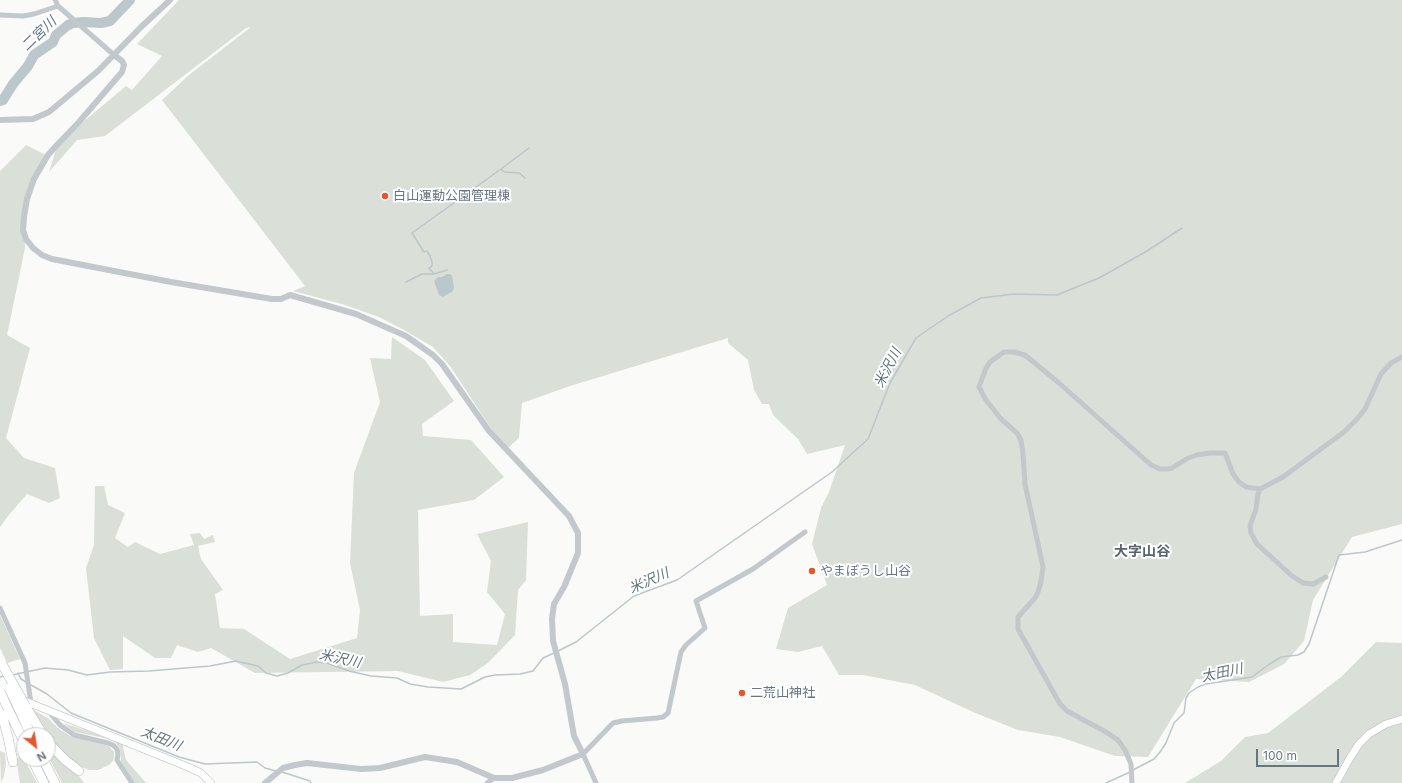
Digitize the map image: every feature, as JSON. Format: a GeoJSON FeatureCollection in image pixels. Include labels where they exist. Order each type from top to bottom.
{"type":"FeatureCollection","features":[{"type":"Feature","properties":{"kind":"highway"},"geometry":{"type":"LineString","coordinates":[[1,664],[38,727]]}},
{"type":"Feature","properties":{"kind":"highway"},"geometry":{"type":"LineString","coordinates":[[0,691],[13,762]]}},
{"type":"Feature","properties":{"kind":"highway"},"geometry":{"type":"LineString","coordinates":[[25,706],[29,727]]}},
{"type":"Feature","properties":{"kind":"highway"},"geometry":{"type":"LineString","coordinates":[[3,708],[16,729]]}},
{"type":"Feature","properties":{"kind":"highway"},"geometry":{"type":"LineString","coordinates":[[56,750],[79,771]]}},
{"type":"Feature","properties":{"kind":"highway"},"geometry":{"type":"LineString","coordinates":[[36,767],[44,783]]}},
{"type":"Feature","properties":{"kind":"highway"},"geometry":{"type":"LineString","coordinates":[[47,767],[55,783]]}},
{"type":"Feature","properties":{"kind":"main road"},"geometry":{"type":"LineString","coordinates":[[0,691],[25,706],[48,711],[188,767],[201,773],[211,783]]}},
{"type":"Feature","properties":{"kind":"main road"},"geometry":{"type":"LineString","coordinates":[[1336,783],[1353,753],[1369,734],[1386,724],[1402,719]]}},
{"type":"Feature","properties":{"kind":"street"},"geometry":{"type":"LineString","coordinates":[[55,0],[58,6],[122,61],[124,65],[122,72],[79,122],[52,150],[34,179],[27,199],[24,217],[23,230],[26,239],[42,256],[60,260],[245,295],[272,299],[281,299],[290,295],[318,302],[356,314],[406,336],[433,355],[442,364],[489,431],[569,516],[578,533],[578,553],[564,587],[554,604],[552,619],[553,640],[565,684],[574,736],[596,783]]}},
{"type":"Feature","properties":{"kind":"street"},"geometry":{"type":"LineString","coordinates":[[0,120],[33,120],[49,112],[98,71],[170,0]]}},
{"type":"Feature","properties":{"kind":"street"},"geometry":{"type":"LineString","coordinates":[[0,14],[23,16],[46,11],[58,6]]}},
{"type":"Feature","properties":{"kind":"street"},"geometry":{"type":"LineString","coordinates":[[1132,783],[1131,764],[1125,750],[1118,740],[1067,711],[1060,704],[1018,629],[1018,617],[1035,598],[1038,592],[1043,567],[1025,484],[1021,440],[1017,433],[1001,419],[986,400],[979,387],[986,368],[990,362],[1004,352],[1025,354],[1151,465],[1160,469],[1167,469],[1172,468],[1188,458],[1197,455],[1226,453],[1233,474],[1239,482],[1246,487],[1260,489],[1283,477],[1344,432],[1358,419],[1365,409],[1381,374],[1391,363],[1402,357]]}},
{"type":"Feature","properties":{"kind":"street"},"geometry":{"type":"LineString","coordinates":[[1260,489],[1256,509],[1250,526],[1251,533],[1257,544],[1290,575],[1303,583],[1313,584],[1326,577]]}},
{"type":"Feature","properties":{"kind":"street"},"geometry":{"type":"LineString","coordinates":[[265,783],[283,768],[295,765],[306,764],[362,769],[380,768],[425,757],[457,762],[494,778],[512,778],[544,770],[582,754],[613,723],[663,717],[668,713],[681,652],[686,645],[705,628],[696,601],[753,569],[805,532]]}},
{"type":"Feature","properties":{"kind":"street"},"geometry":{"type":"LineString","coordinates":[[0,608],[25,663],[25,706]]}},
{"type":"Feature","properties":{"kind":"street"},"geometry":{"type":"LineString","coordinates":[[48,711],[60,725],[74,735],[113,745],[117,750],[117,760],[132,783]]}},
{"type":"Feature","properties":{"kind":"street"},"geometry":{"type":"LineString","coordinates":[[487,783],[494,778]]}},
{"type":"Feature","properties":{"kind":"shaded area"},"geometry":{"type":"Polygon","coordinates":[[[179,0],[1402,0],[1402,524],[1352,537],[1313,600],[1304,641],[1284,664],[1249,682],[1196,679],[1148,757],[1115,756],[1060,737],[1018,730],[973,712],[915,685],[863,675],[839,675],[822,646],[798,652],[776,649],[788,608],[827,585],[812,544],[821,508],[829,492],[845,445],[807,454],[798,439],[773,415],[769,404],[762,404],[754,390],[748,360],[728,343],[728,338],[570,386],[522,403],[519,438],[508,448],[492,430],[450,366],[433,347],[379,317],[342,304],[293,291],[305,286],[162,100],[189,75],[251,27],[246,28],[105,136],[77,140],[49,172],[58,143],[126,86],[132,90],[162,56],[137,44],[179,0]]]}},
{"type":"Feature","properties":{"kind":"shaded area"},"geometry":{"type":"Polygon","coordinates":[[[26,145],[46,155],[26,203],[25,248],[7,335],[30,348],[6,438],[24,458],[55,468],[60,498],[49,503],[27,494],[0,527],[0,171],[26,145]]]}},
{"type":"Feature","properties":{"kind":"shaded area"},"geometry":{"type":"Polygon","coordinates":[[[447,274],[452,276],[454,288],[453,291],[443,297],[439,295],[434,281],[438,277],[442,277],[447,274]]]}},
{"type":"Feature","properties":{"kind":"shaded area"},"geometry":{"type":"Polygon","coordinates":[[[392,337],[425,360],[454,401],[422,424],[423,436],[471,440],[504,477],[474,500],[418,510],[420,616],[453,614],[453,642],[497,645],[505,614],[487,592],[491,561],[477,534],[528,522],[526,580],[518,590],[515,635],[488,663],[470,675],[443,682],[398,671],[255,673],[211,648],[198,652],[177,645],[171,658],[155,658],[123,636],[123,669],[110,670],[94,638],[86,568],[94,545],[95,486],[104,486],[108,505],[125,513],[115,538],[128,547],[135,542],[160,554],[194,545],[190,534],[200,533],[204,539],[213,535],[215,542],[198,546],[201,559],[223,590],[215,594],[220,628],[244,629],[290,659],[357,638],[360,610],[350,563],[354,473],[380,402],[370,358],[391,359],[392,337]]]}},
{"type":"Feature","properties":{"kind":"shaded area"},"geometry":{"type":"Polygon","coordinates":[[[0,615],[20,659],[7,663],[0,648],[0,615]]]}},
{"type":"Feature","properties":{"kind":"shaded area"},"geometry":{"type":"Polygon","coordinates":[[[1376,642],[1402,643],[1402,783],[1185,783],[1221,761],[1245,737],[1268,733],[1341,677],[1376,642]]]}},
{"type":"Feature","properties":{"kind":"shaded area"},"geometry":{"type":"Polygon","coordinates":[[[32,709],[49,719],[58,728],[70,736],[109,746],[114,752],[113,761],[109,765],[98,770],[89,770],[80,766],[56,746],[56,727],[43,727],[32,709]]]}},
{"type":"Feature","properties":{"kind":"shaded area"},"geometry":{"type":"Polygon","coordinates":[[[63,723],[122,743],[126,760],[146,783],[134,783],[121,762],[120,748],[115,742],[105,738],[74,732],[63,723]]]}},
{"type":"Feature","properties":{"kind":"shaded area"},"geometry":{"type":"Polygon","coordinates":[[[0,751],[5,753],[6,764],[1,783],[0,751]]]}},
{"type":"Feature","properties":{"kind":"shaded area"},"geometry":{"type":"Polygon","coordinates":[[[56,757],[79,776],[84,783],[62,783],[54,767],[56,767],[56,757]]]}},
{"type":"Feature","properties":{"kind":"shaded area"},"geometry":{"type":"Polygon","coordinates":[[[17,767],[28,767],[37,783],[20,783],[17,767]]]}},
{"type":"Feature","properties":{"kind":"waterway","name":"二宮川"},"geometry":{"type":"LineString","coordinates":[[0,101],[3,100],[13,84],[28,66],[34,55],[53,42],[56,35],[68,25],[73,23],[101,23],[110,21],[130,0]]}},
{"type":"Feature","properties":{"kind":"waterway"},"geometry":{"type":"LineString","coordinates":[[501,169],[529,148]]}},
{"type":"Feature","properties":{"kind":"waterway"},"geometry":{"type":"LineString","coordinates":[[434,274],[429,268],[432,266],[430,256],[427,251],[424,252],[412,233],[501,169],[504,172],[519,173],[525,178]]}},
{"type":"Feature","properties":{"kind":"waterway","name":"米沢川"},"geometry":{"type":"LineString","coordinates":[[558,651],[576,642],[634,596],[677,580],[832,472],[868,439],[890,383],[916,338],[948,316],[981,298],[1014,294],[1057,295],[1099,278],[1147,251],[1182,228]]}},
{"type":"Feature","properties":{"kind":"waterway"},"geometry":{"type":"LineString","coordinates":[[406,282],[422,274],[434,274],[447,270]]}},
{"type":"Feature","properties":{"kind":"waterway","name":"太田川"},"geometry":{"type":"LineString","coordinates":[[1133,770],[1154,759],[1160,752],[1166,743],[1174,723],[1184,713],[1186,698],[1189,693],[1206,684],[1252,677],[1281,657],[1298,655],[1304,652],[1309,644],[1339,555],[1365,552],[1402,540]]}},
{"type":"Feature","properties":{"kind":"waterway","name":"米沢川"},"geometry":{"type":"LineString","coordinates":[[12,675],[45,668],[68,670],[87,675],[110,672],[149,671],[210,666],[236,661],[258,666],[266,673],[277,676],[288,673],[302,665],[317,662],[327,663],[349,671],[371,676],[397,678],[410,684],[428,687],[461,689],[485,677],[520,674],[533,671],[543,658],[554,653]]}},
{"type":"Feature","properties":{"kind":"waterway","name":"太田川"},"geometry":{"type":"LineString","coordinates":[[18,673],[21,679],[26,682]]}},
{"type":"Feature","properties":{"kind":"waterway","name":"米沢川"},"geometry":{"type":"LineString","coordinates":[[0,677],[4,676]]}},
{"type":"Feature","properties":{"kind":"waterway","name":"太田川"},"geometry":{"type":"LineString","coordinates":[[31,685],[47,694],[71,713],[179,757],[205,764],[257,762],[265,768],[276,771]]}},
{"type":"Feature","properties":{"kind":"waterway","name":"太田川"},"geometry":{"type":"LineString","coordinates":[[282,772],[310,781],[311,783]]}},
{"type":"Feature","properties":{"kind":"waterway","name":"太田川"},"geometry":{"type":"LineString","coordinates":[[1106,783],[1130,772]]}},
{"type":"Feature","properties":{"kind":"place","name":"白山運動公園管理棟"},"geometry":{"type":"Point","coordinates":[385,196]}},
{"type":"Feature","properties":{"kind":"place","name":"やまぼうし山谷"},"geometry":{"type":"Point","coordinates":[812,571]}},
{"type":"Feature","properties":{"kind":"place","name":"二荒山神社"},"geometry":{"type":"Point","coordinates":[742,693]}},
{"type":"Feature","properties":{"kind":"district","name":"大字山谷"},"geometry":{"type":"Point","coordinates":[1142,552]}}]}
